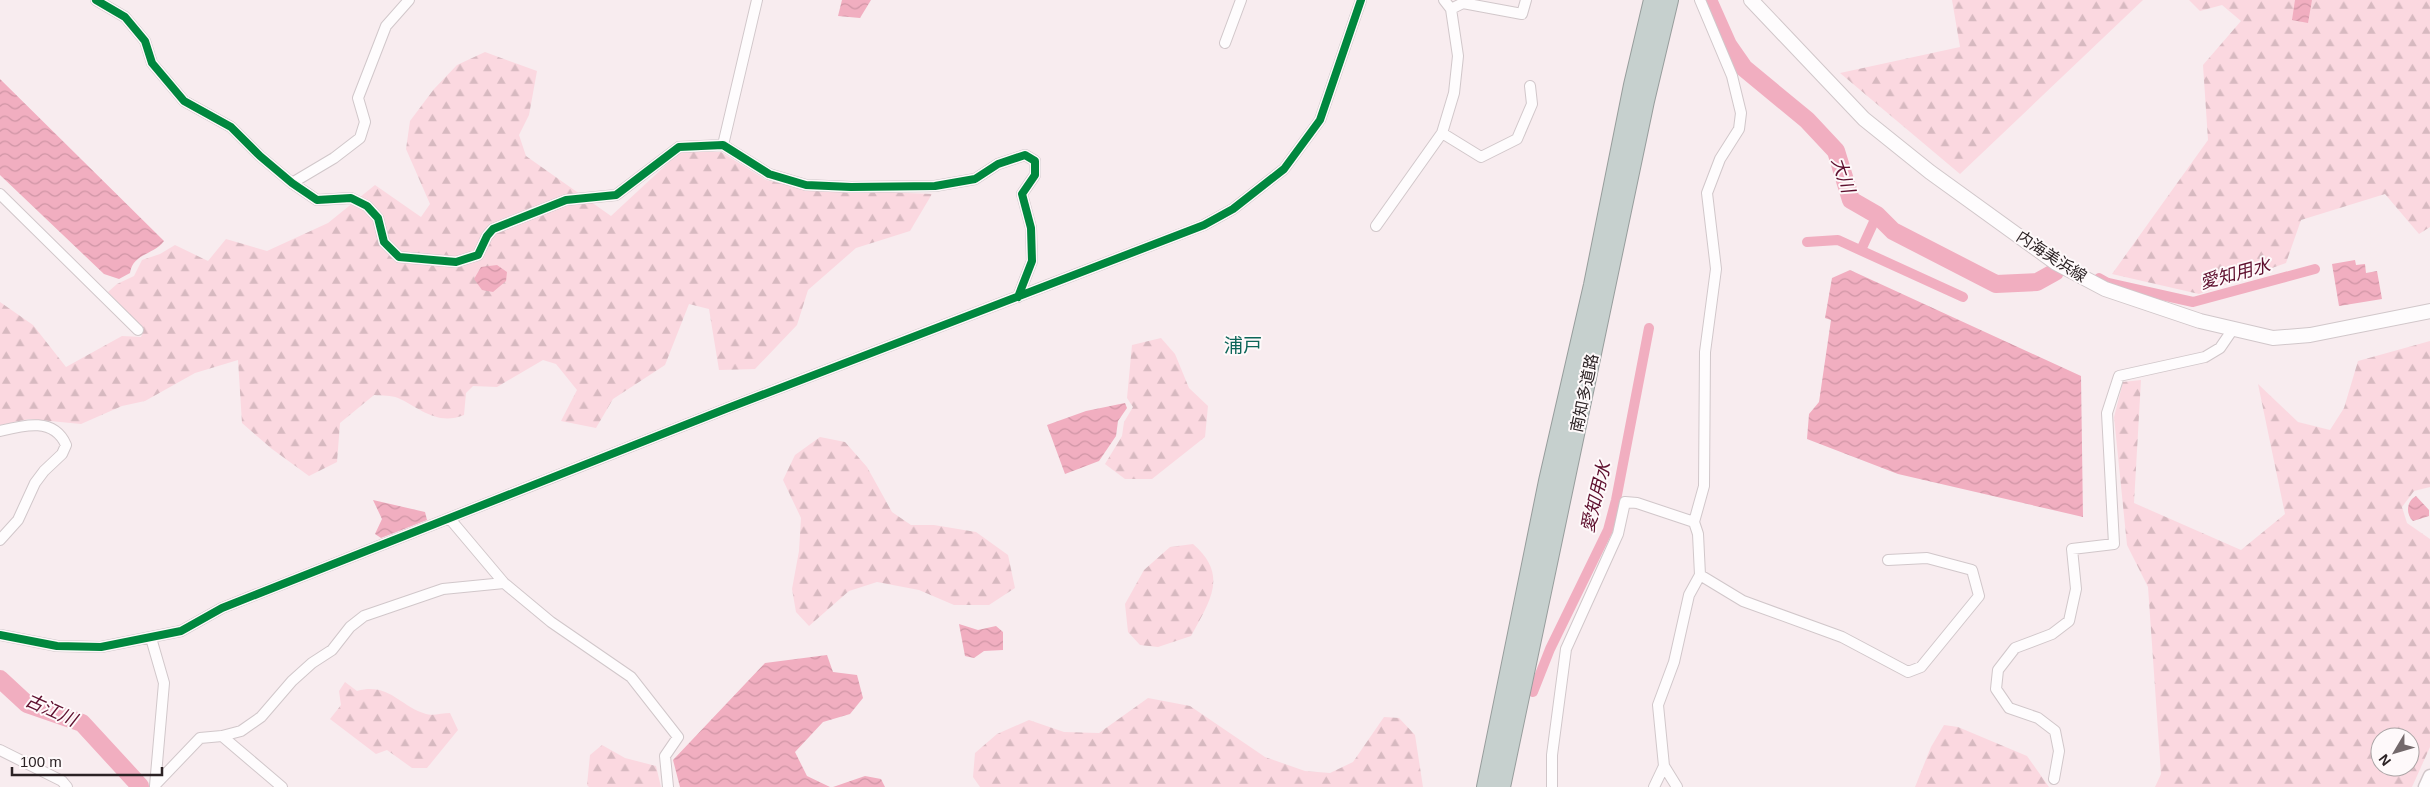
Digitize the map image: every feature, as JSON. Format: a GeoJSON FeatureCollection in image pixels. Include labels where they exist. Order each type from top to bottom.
{"type":"FeatureCollection","features":[{"type":"Feature","properties":{"kind":"highway","name":"南知多道路"},"geometry":{"type":"LineString","coordinates":[[1486,787],[1548,481],[1593,285],[1633,85],[1653,0]]}},
{"type":"Feature","properties":{"kind":"highway","name":"南知多道路"},"geometry":{"type":"LineString","coordinates":[[1501,787],[1645,101],[1669,0]]}},
{"type":"Feature","properties":{"kind":"main road","name":"内海美浜線"},"geometry":{"type":"LineString","coordinates":[[1751,0],[1864,119],[1930,172],[2056,262],[2105,289],[2200,321],[2273,338],[2310,335],[2430,311]]}},
{"type":"Feature","properties":{"kind":"street"},"geometry":{"type":"LineString","coordinates":[[96,0],[125,17],[145,40],[152,63],[184,101],[231,127],[260,156],[292,183],[317,200],[351,198],[367,206],[378,218],[384,242],[399,257],[456,262],[478,255],[492,229],[566,200],[616,195],[679,147],[723,144],[769,174],[806,185],[851,187],[935,186],[975,179],[998,164],[1025,155],[1035,161],[1035,174],[1022,194],[1031,228],[1032,261],[1018,297]]}},
{"type":"Feature","properties":{"kind":"street"},"geometry":{"type":"LineString","coordinates":[[292,183],[334,158],[360,138],[365,122],[358,98],[386,26],[407,4],[408,0]]}},
{"type":"Feature","properties":{"kind":"street"},"geometry":{"type":"LineString","coordinates":[[723,144],[756,0]]}},
{"type":"Feature","properties":{"kind":"street"},"geometry":{"type":"LineString","coordinates":[[1225,43],[1241,0]]}},
{"type":"Feature","properties":{"kind":"street"},"geometry":{"type":"LineString","coordinates":[[0,634],[57,646],[100,647],[181,631],[222,608],[728,408],[1204,225],[1233,209],[1284,169],[1320,120],[1362,0]]}},
{"type":"Feature","properties":{"kind":"street"},"geometry":{"type":"LineString","coordinates":[[1376,226],[1442,133],[1454,93],[1458,56],[1451,9],[1444,0]]}},
{"type":"Feature","properties":{"kind":"street"},"geometry":{"type":"LineString","coordinates":[[1451,9],[1463,3],[1522,14],[1526,0]]}},
{"type":"Feature","properties":{"kind":"street"},"geometry":{"type":"LineString","coordinates":[[1677,787],[1664,766],[1658,705],[1674,662],[1689,594],[1700,575],[1698,534],[1694,522],[1704,486],[1705,352],[1716,269],[1707,193],[1720,159],[1739,129],[1742,113],[1732,76],[1700,0]]}},
{"type":"Feature","properties":{"kind":"street"},"geometry":{"type":"LineString","coordinates":[[1442,133],[1481,157],[1517,139],[1532,104],[1530,86]]}},
{"type":"Feature","properties":{"kind":"street"},"geometry":{"type":"LineString","coordinates":[[0,194],[138,330]]}},
{"type":"Feature","properties":{"kind":"street"},"geometry":{"type":"LineString","coordinates":[[2054,779],[2059,751],[2055,731],[2038,718],[2009,708],[1996,688],[1998,670],[2015,648],[2052,634],[2069,621],[2076,589],[2072,548],[2114,544],[2107,413],[2119,376],[2205,357],[2220,348],[2233,329]]}},
{"type":"Feature","properties":{"kind":"street"},"geometry":{"type":"LineString","coordinates":[[0,431],[30,424],[49,427],[62,435],[66,445],[62,454],[35,484],[18,520],[0,540]]}},
{"type":"Feature","properties":{"kind":"street"},"geometry":{"type":"LineString","coordinates":[[1552,787],[1552,755],[1566,649],[1618,534],[1625,502],[1636,503],[1694,522]]}},
{"type":"Feature","properties":{"kind":"street"},"geometry":{"type":"LineString","coordinates":[[450,519],[504,583],[551,622],[631,677],[678,737],[665,756],[668,787]]}},
{"type":"Feature","properties":{"kind":"street"},"geometry":{"type":"LineString","coordinates":[[1700,575],[1743,601],[1842,637],[1908,672],[1922,667],[1979,596],[1972,570],[1927,558],[1888,560]]}},
{"type":"Feature","properties":{"kind":"street"},"geometry":{"type":"LineString","coordinates":[[155,785],[200,738],[222,736],[241,731],[261,717],[292,681],[312,663],[332,650],[350,626],[364,616],[443,589],[504,583]]}},
{"type":"Feature","properties":{"kind":"street"},"geometry":{"type":"LineString","coordinates":[[152,638],[164,683],[155,785]]}},
{"type":"Feature","properties":{"kind":"street"},"geometry":{"type":"LineString","coordinates":[[222,736],[282,787]]}},
{"type":"Feature","properties":{"kind":"street"},"geometry":{"type":"LineString","coordinates":[[0,750],[62,780],[66,787]]}},
{"type":"Feature","properties":{"kind":"street"},"geometry":{"type":"LineString","coordinates":[[1654,787],[1664,766]]}},
{"type":"Feature","properties":{"kind":"street"},"geometry":{"type":"LineString","coordinates":[[2425,787],[2430,776]]}},
{"type":"Feature","properties":{"kind":"green space"},"geometry":{"type":"Polygon","coordinates":[[[1952,0],[2143,0],[1960,174],[1840,73],[1960,47],[1952,0]]]}},
{"type":"Feature","properties":{"kind":"green space"},"geometry":{"type":"Polygon","coordinates":[[[2189,0],[2430,0],[2430,227],[2419,234],[2385,194],[2301,220],[2286,263],[2199,294],[2112,274],[2208,140],[2203,65],[2241,21],[2222,5],[2200,11],[2189,0]]]}},
{"type":"Feature","properties":{"kind":"green space"},"geometry":{"type":"Polygon","coordinates":[[[485,52],[537,71],[529,115],[519,135],[526,156],[611,216],[680,152],[721,152],[766,180],[805,189],[932,194],[910,231],[856,248],[808,290],[797,325],[755,369],[719,370],[709,309],[689,304],[665,365],[613,399],[596,428],[561,421],[577,390],[556,364],[543,360],[497,387],[473,386],[466,393],[464,415],[454,418],[437,417],[421,411],[398,398],[374,395],[340,423],[337,462],[309,476],[272,449],[242,423],[238,360],[195,373],[145,401],[122,406],[81,424],[29,419],[0,425],[0,302],[33,325],[66,367],[122,336],[141,337],[144,329],[108,292],[117,284],[134,276],[142,260],[160,254],[175,245],[208,261],[226,239],[267,251],[328,223],[375,185],[421,217],[430,204],[406,149],[410,121],[434,89],[457,65],[485,52]]]}},
{"type":"Feature","properties":{"kind":"green space"},"geometry":{"type":"Polygon","coordinates":[[[1161,338],[1175,354],[1189,388],[1208,406],[1205,437],[1152,479],[1125,479],[1105,464],[1122,436],[1124,422],[1133,407],[1127,398],[1132,345],[1161,338]]]}},
{"type":"Feature","properties":{"kind":"green space"},"geometry":{"type":"Polygon","coordinates":[[[2430,341],[2430,487],[2414,491],[2402,507],[2407,523],[2430,539],[2430,747],[2420,769],[2420,727],[2370,727],[2370,777],[2416,777],[2412,787],[2155,787],[2161,774],[2148,587],[2127,545],[2114,417],[2123,382],[2141,380],[2134,503],[2241,550],[2285,514],[2258,384],[2298,422],[2330,430],[2344,408],[2358,361],[2430,341]]]}},
{"type":"Feature","properties":{"kind":"green space"},"geometry":{"type":"Polygon","coordinates":[[[820,437],[845,442],[867,467],[892,512],[911,525],[934,525],[976,532],[1008,555],[1015,588],[989,605],[954,605],[919,590],[877,582],[849,591],[809,626],[796,612],[792,589],[799,551],[801,518],[783,480],[795,455],[820,437]]]}},
{"type":"Feature","properties":{"kind":"green space"},"geometry":{"type":"Polygon","coordinates":[[[1193,544],[1204,555],[1211,567],[1213,589],[1191,636],[1158,647],[1140,645],[1128,632],[1125,604],[1144,570],[1170,547],[1193,544]]]}},
{"type":"Feature","properties":{"kind":"green space"},"geometry":{"type":"Polygon","coordinates":[[[345,682],[357,691],[368,689],[386,692],[408,706],[426,714],[450,713],[458,730],[427,768],[412,768],[387,750],[376,754],[330,719],[341,705],[339,691],[345,682]]]}},
{"type":"Feature","properties":{"kind":"green space"},"geometry":{"type":"Polygon","coordinates":[[[1148,698],[1190,706],[1265,757],[1305,771],[1330,773],[1353,762],[1384,717],[1399,718],[1415,735],[1423,787],[980,787],[973,777],[975,753],[997,734],[1029,720],[1064,732],[1099,733],[1148,698]]]}},
{"type":"Feature","properties":{"kind":"green space"},"geometry":{"type":"Polygon","coordinates":[[[1944,725],[1958,727],[2027,756],[2049,787],[1915,787],[1931,747],[1944,725]]]}},
{"type":"Feature","properties":{"kind":"green space"},"geometry":{"type":"Polygon","coordinates":[[[602,745],[625,758],[656,766],[661,787],[589,787],[587,785],[590,755],[602,745]]]}},
{"type":"Feature","properties":{"kind":"water"},"geometry":{"type":"Polygon","coordinates":[[[842,0],[871,0],[860,18],[838,16],[842,0]]]}},
{"type":"Feature","properties":{"kind":"water"},"geometry":{"type":"Polygon","coordinates":[[[2295,0],[2312,0],[2308,23],[2292,20],[2295,0]]]}},
{"type":"Feature","properties":{"kind":"water"},"geometry":{"type":"Polygon","coordinates":[[[0,79],[164,241],[160,246],[139,258],[132,266],[130,273],[119,279],[104,274],[0,175],[0,79]]]}},
{"type":"Feature","properties":{"kind":"water"},"geometry":{"type":"Polygon","coordinates":[[[2355,260],[2356,265],[2365,264],[2366,273],[2377,271],[2382,299],[2339,306],[2332,264],[2355,260]]]}},
{"type":"Feature","properties":{"kind":"water"},"geometry":{"type":"Polygon","coordinates":[[[497,265],[507,272],[506,281],[493,292],[482,290],[474,279],[481,267],[497,265]]]}},
{"type":"Feature","properties":{"kind":"water"},"geometry":{"type":"Polygon","coordinates":[[[1850,270],[2081,376],[2083,517],[1898,474],[1807,439],[1809,414],[1819,402],[1831,320],[1825,318],[1832,278],[1850,270]]]}},
{"type":"Feature","properties":{"kind":"water"},"geometry":{"type":"Polygon","coordinates":[[[1125,403],[1127,408],[1118,421],[1116,436],[1099,461],[1065,474],[1047,425],[1086,411],[1125,403]]]}},
{"type":"Feature","properties":{"kind":"water"},"geometry":{"type":"Polygon","coordinates":[[[2416,496],[2429,510],[2429,516],[2413,521],[2410,518],[2408,507],[2416,496]]]}},
{"type":"Feature","properties":{"kind":"water"},"geometry":{"type":"Polygon","coordinates":[[[373,500],[425,512],[427,520],[381,538],[375,534],[382,519],[373,500]]]}},
{"type":"Feature","properties":{"kind":"water"},"geometry":{"type":"Polygon","coordinates":[[[959,624],[978,630],[996,626],[1003,632],[1003,650],[984,651],[974,658],[965,656],[959,624]]]}},
{"type":"Feature","properties":{"kind":"water"},"geometry":{"type":"Polygon","coordinates":[[[827,655],[833,672],[857,675],[863,698],[850,714],[823,722],[795,752],[807,776],[830,787],[680,787],[673,760],[765,663],[827,655]]]}},
{"type":"Feature","properties":{"kind":"water"},"geometry":{"type":"Polygon","coordinates":[[[865,776],[881,779],[885,787],[833,787],[865,776]]]}},
{"type":"Feature","properties":{"kind":"waterway","name":"大川"},"geometry":{"type":"LineString","coordinates":[[1708,0],[1728,45],[1744,68],[1807,120],[1836,151],[1851,200],[1877,215],[1893,231],[1996,284],[2037,282],[2055,272]]}},
{"type":"Feature","properties":{"kind":"waterway","name":"愛知用水"},"geometry":{"type":"LineString","coordinates":[[1861,250],[1877,215]]}},
{"type":"Feature","properties":{"kind":"waterway","name":"愛知用水"},"geometry":{"type":"LineString","coordinates":[[1807,242],[1838,240],[1963,297]]}},
{"type":"Feature","properties":{"kind":"waterway","name":"愛知用水"},"geometry":{"type":"LineString","coordinates":[[2099,278],[2108,283],[2193,302],[2315,269]]}},
{"type":"Feature","properties":{"kind":"waterway","name":"愛知用水"},"geometry":{"type":"LineString","coordinates":[[1533,692],[1550,649],[1608,530],[1616,500],[1649,328]]}},
{"type":"Feature","properties":{"kind":"waterway","name":"古江川"},"geometry":{"type":"LineString","coordinates":[[0,679],[27,704],[82,723],[140,786]]}},
{"type":"Feature","properties":{"kind":"cycle path"},"geometry":{"type":"LineString","coordinates":[[96,0],[125,17],[145,41],[152,63],[184,101],[231,127],[260,156],[292,183],[317,200],[351,198],[367,206],[378,218],[384,242],[399,257],[456,262],[478,255],[487,236],[493,229],[566,200],[616,195],[679,147],[723,145],[769,174],[806,185],[851,187],[935,186],[975,179],[998,164],[1025,155],[1035,161],[1035,175],[1022,194],[1031,228],[1032,261],[1018,297]]}},
{"type":"Feature","properties":{"kind":"cycle path"},"geometry":{"type":"LineString","coordinates":[[0,635],[57,646],[101,647],[181,631],[222,608],[728,408],[1204,225],[1233,209],[1284,169],[1320,120],[1361,0]]}},
{"type":"Feature","properties":{"kind":"district","name":"浦戸"},"geometry":{"type":"Point","coordinates":[1243,345]}}]}
